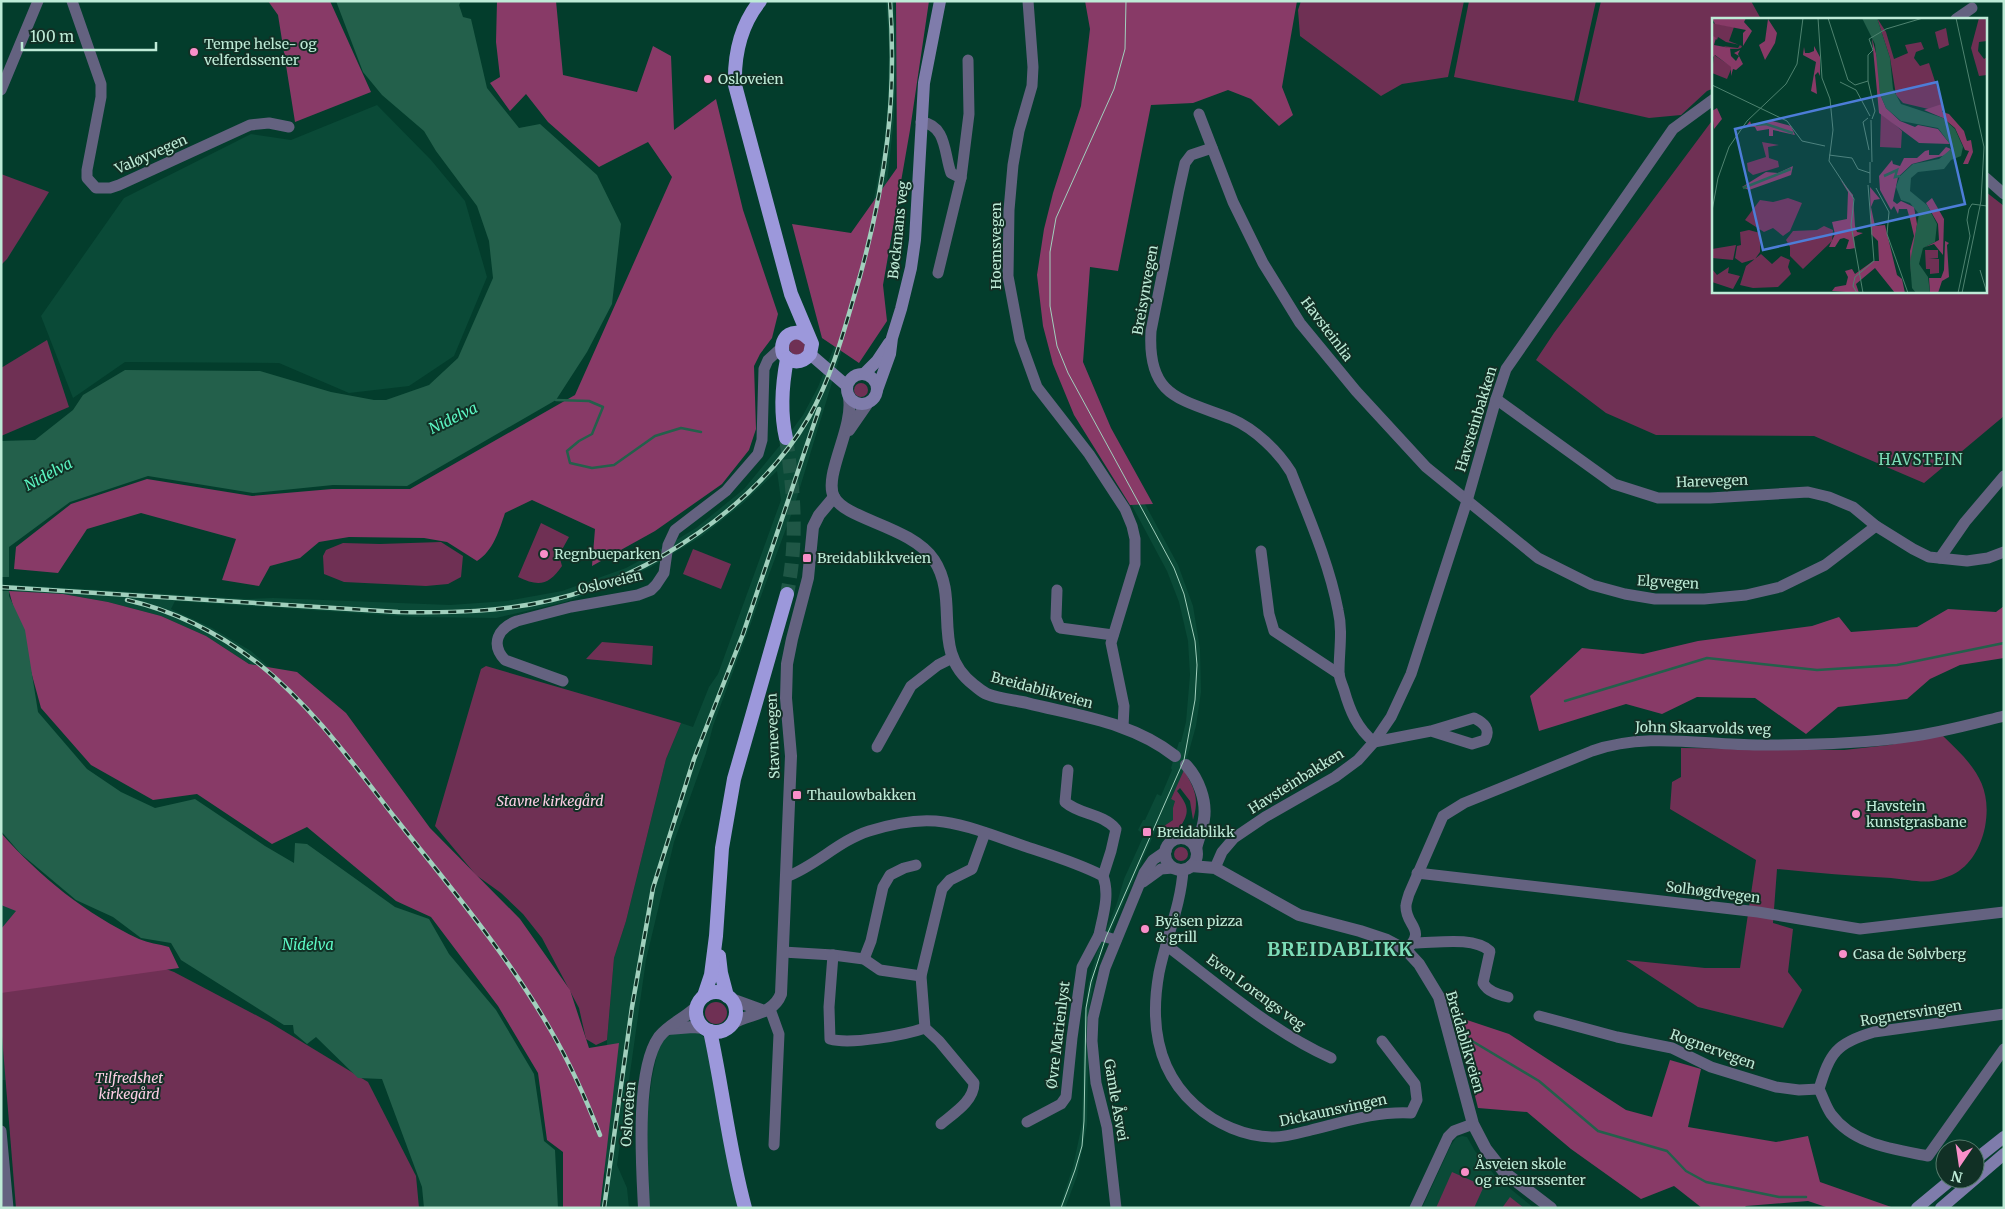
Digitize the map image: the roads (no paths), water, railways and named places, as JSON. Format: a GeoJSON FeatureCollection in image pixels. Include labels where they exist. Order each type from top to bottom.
{"type":"FeatureCollection","features":[{"type":"Feature","properties":{"kind":"highway"},"geometry":{"type":"LineString","coordinates":[[760,1],[745,24],[739,39],[734,69],[735,85],[791,294],[812,344],[807,357],[784,396]]}},
{"type":"Feature","properties":{"kind":"highway"},"geometry":{"type":"LineString","coordinates":[[786,438],[783,420],[784,396],[782,384],[791,294]]}},
{"type":"Feature","properties":{"kind":"highway"},"geometry":{"type":"LineString","coordinates":[[785,347],[796,332],[801,332],[810,339]]}},
{"type":"Feature","properties":{"kind":"highway"},"geometry":{"type":"LineString","coordinates":[[785,347],[796,362],[807,357]]}},
{"type":"Feature","properties":{"kind":"highway"},"geometry":{"type":"LineString","coordinates":[[745,1208],[729,1140],[721,1081],[707,1030],[697,1018],[711,975],[716,936],[722,848],[734,779],[787,594]]}},
{"type":"Feature","properties":{"kind":"highway"},"geometry":{"type":"LineString","coordinates":[[716,936],[721,973],[729,998],[736,1010],[731,1025],[723,1039],[721,1081]]}},
{"type":"Feature","properties":{"kind":"highway"},"geometry":{"type":"LineString","coordinates":[[701,1001],[715,992],[729,998]]}},
{"type":"Feature","properties":{"kind":"highway"},"geometry":{"type":"LineString","coordinates":[[707,1030],[723,1031],[731,1025]]}},
{"type":"Feature","properties":{"kind":"main road","name":"Bøckmans veg"},"geometry":{"type":"LineString","coordinates":[[867,404],[876,396],[890,354],[892,338],[907,289],[912,258],[926,66],[940,1]]}},
{"type":"Feature","properties":{"kind":"main road","name":"Bøckmans veg"},"geometry":{"type":"LineString","coordinates":[[853,384],[877,361],[892,338]]}},
{"type":"Feature","properties":{"kind":"main road"},"geometry":{"type":"LineString","coordinates":[[807,357],[829,369],[837,370],[853,384],[856,404],[867,404]]}},
{"type":"Feature","properties":{"kind":"main road"},"geometry":{"type":"LineString","coordinates":[[853,384],[874,380],[877,390]]}},
{"type":"Feature","properties":{"kind":"main road"},"geometry":{"type":"LineString","coordinates":[[1985,1152],[2004,1137]]}},
{"type":"Feature","properties":{"kind":"main road"},"geometry":{"type":"LineString","coordinates":[[1941,1208],[2004,1154]]}},
{"type":"Feature","properties":{"kind":"main road"},"geometry":{"type":"LineString","coordinates":[[1917,1208],[1940,1189]]}},
{"type":"Feature","properties":{"kind":"street"},"geometry":{"type":"LineString","coordinates":[[1,90],[38,1]]}},
{"type":"Feature","properties":{"kind":"street","name":"Valøyvegen"},"geometry":{"type":"LineString","coordinates":[[72,1],[75,5],[101,84],[101,98],[87,170],[88,178],[96,188],[110,188],[119,185],[250,125],[269,123],[289,127]]}},
{"type":"Feature","properties":{"kind":"street","name":"Hoemsvegen"},"geometry":{"type":"LineString","coordinates":[[1028,1],[1033,67],[1032,86],[1019,131],[1013,166],[1009,210],[1008,276],[1020,340],[1037,387],[1089,454],[1125,509],[1132,526],[1135,538],[1135,564],[1113,636],[1112,653],[1124,706],[1123,726]]}},
{"type":"Feature","properties":{"kind":"street"},"geometry":{"type":"LineString","coordinates":[[1957,18],[1972,8]]}},
{"type":"Feature","properties":{"kind":"street"},"geometry":{"type":"LineString","coordinates":[[938,273],[961,178],[969,114],[968,60]]}},
{"type":"Feature","properties":{"kind":"street","name":"Havsteinbakken"},"geometry":{"type":"LineString","coordinates":[[1215,868],[1222,852],[1234,838],[1265,817],[1335,777],[1358,760],[1374,742],[1391,717],[1411,674],[1467,501],[1506,369],[1673,129],[1712,100]]}},
{"type":"Feature","properties":{"kind":"street","name":"Havsteinlia"},"geometry":{"type":"LineString","coordinates":[[1199,114],[1237,211],[1263,262],[1300,323],[1356,391],[1426,467],[1467,501]]}},
{"type":"Feature","properties":{"kind":"street"},"geometry":{"type":"LineString","coordinates":[[921,122],[932,125],[940,132],[951,173],[961,178]]}},
{"type":"Feature","properties":{"kind":"street","name":"Breisynvegen"},"geometry":{"type":"LineString","coordinates":[[1212,148],[1190,154],[1186,163],[1151,331],[1150,348],[1152,360],[1158,380],[1172,395],[1199,409],[1233,420],[1255,433],[1288,467],[1324,557],[1339,611],[1342,642],[1339,674],[1355,721],[1374,742]]}},
{"type":"Feature","properties":{"kind":"street"},"geometry":{"type":"LineString","coordinates":[[1988,180],[2004,194]]}},
{"type":"Feature","properties":{"kind":"street","name":"Osloveien"},"geometry":{"type":"LineString","coordinates":[[563,682],[505,660],[497,645],[500,633],[509,624],[517,621],[570,608],[638,595],[651,590],[656,585],[664,573],[668,545],[675,530],[726,491],[758,454],[762,440],[764,369],[768,360],[785,347]]}},
{"type":"Feature","properties":{"kind":"street"},"geometry":{"type":"LineString","coordinates":[[834,497],[831,483],[845,436],[853,384]]}},
{"type":"Feature","properties":{"kind":"street","name":"Harevegen"},"geometry":{"type":"LineString","coordinates":[[1496,399],[1614,484],[1658,498],[1710,498],[1808,492],[1829,497],[1853,507],[1876,526],[1929,557],[1967,561],[1988,558],[2004,552]]}},
{"type":"Feature","properties":{"kind":"street"},"geometry":{"type":"LineString","coordinates":[[845,436],[867,404]]}},
{"type":"Feature","properties":{"kind":"street"},"geometry":{"type":"LineString","coordinates":[[1940,558],[1965,522],[2004,476]]}},
{"type":"Feature","properties":{"kind":"street","name":"Breidablikveien"},"geometry":{"type":"LineString","coordinates":[[834,497],[845,508],[894,529],[918,542],[934,560],[944,584],[948,638],[952,658],[966,679],[986,694],[1123,726],[1149,737],[1175,756]]}},
{"type":"Feature","properties":{"kind":"street","name":"Stavnevegen"},"geometry":{"type":"LineString","coordinates":[[767,1009],[778,1002],[781,994],[791,756],[786,698],[787,664],[808,578],[813,527],[819,515],[834,497]]}},
{"type":"Feature","properties":{"kind":"street","name":"Elgvegen"},"geometry":{"type":"LineString","coordinates":[[1467,501],[1538,558],[1592,585],[1655,599],[1712,598],[1746,595],[1780,587],[1825,565],[1876,526]]}},
{"type":"Feature","properties":{"kind":"street"},"geometry":{"type":"LineString","coordinates":[[1261,551],[1269,614],[1274,631],[1339,674]]}},
{"type":"Feature","properties":{"kind":"street"},"geometry":{"type":"LineString","coordinates":[[1056,590],[1056,613],[1060,628],[1113,636]]}},
{"type":"Feature","properties":{"kind":"street"},"geometry":{"type":"LineString","coordinates":[[877,747],[911,686],[938,665],[952,658]]}},
{"type":"Feature","properties":{"kind":"street","name":"John Skaarvolds veg"},"geometry":{"type":"LineString","coordinates":[[1410,947],[1416,929],[1406,906],[1417,873],[1437,825],[1443,816],[1451,809],[1611,744],[1634,741],[1756,745],[1852,742],[1907,737],[1958,728],[2004,716]]}},
{"type":"Feature","properties":{"kind":"street"},"geometry":{"type":"LineString","coordinates":[[1374,742],[1431,731]]}},
{"type":"Feature","properties":{"kind":"street"},"geometry":{"type":"LineString","coordinates":[[1186,765],[1196,778],[1203,803],[1204,818],[1196,851],[1196,859],[1182,868],[1168,862],[1166,851],[1173,841],[1182,839],[1192,843],[1196,851]]}},
{"type":"Feature","properties":{"kind":"street"},"geometry":{"type":"LineString","coordinates":[[1068,770],[1065,802],[1071,807],[1106,819],[1116,830],[1103,876],[1106,884],[1106,899],[1099,935],[1116,940]]}},
{"type":"Feature","properties":{"kind":"street"},"geometry":{"type":"LineString","coordinates":[[1182,839],[1194,825],[1203,803]]}},
{"type":"Feature","properties":{"kind":"street"},"geometry":{"type":"LineString","coordinates":[[786,877],[813,865],[850,839],[888,826],[921,822],[944,822],[985,832],[1081,866],[1103,876]]}},
{"type":"Feature","properties":{"kind":"street"},"geometry":{"type":"LineString","coordinates":[[941,1124],[969,1100],[974,1083],[945,1048],[925,1028],[921,976],[942,889],[950,880],[972,869],[985,832]]}},
{"type":"Feature","properties":{"kind":"street","name":"Gamle Åsvei"},"geometry":{"type":"LineString","coordinates":[[1116,1208],[1107,1127],[1096,1083],[1092,1041],[1093,1018],[1105,968],[1148,866],[1166,851]]}},
{"type":"Feature","properties":{"kind":"street","name":"Breidablikveien"},"geometry":{"type":"LineString","coordinates":[[1196,851],[1209,860],[1215,868],[1298,915],[1360,931],[1410,947],[1439,997],[1473,1124],[1486,1149],[1504,1172],[1552,1208]]}},
{"type":"Feature","properties":{"kind":"street"},"geometry":{"type":"LineString","coordinates":[[864,959],[871,940],[883,887],[890,875],[904,868],[916,866]]}},
{"type":"Feature","properties":{"kind":"street","name":"Breidablikveien"},"geometry":{"type":"LineString","coordinates":[[1182,868],[1215,868]]}},
{"type":"Feature","properties":{"kind":"street","name":"Gamle Åsvei"},"geometry":{"type":"LineString","coordinates":[[1140,885],[1161,869],[1182,868]]}},
{"type":"Feature","properties":{"kind":"street","name":"Dickaunsvingen"},"geometry":{"type":"LineString","coordinates":[[1182,868],[1181,894],[1166,945],[1156,995],[1156,1026],[1159,1048],[1170,1077],[1203,1112],[1223,1124],[1255,1136],[1275,1137],[1376,1114],[1412,1113],[1417,1100],[1415,1084],[1382,1041]]}},
{"type":"Feature","properties":{"kind":"street","name":"Solhøgdvegen"},"geometry":{"type":"LineString","coordinates":[[1417,873],[1758,912],[1860,930],[2004,912]]}},
{"type":"Feature","properties":{"kind":"street","name":"Øvre Marienlyst"},"geometry":{"type":"LineString","coordinates":[[1027,1122],[1061,1104],[1066,1097],[1082,967],[1099,935]]}},
{"type":"Feature","properties":{"kind":"street"},"geometry":{"type":"LineString","coordinates":[[1410,947],[1470,942],[1483,945],[1490,951],[1483,983],[1485,987],[1492,991],[1508,997]]}},
{"type":"Feature","properties":{"kind":"street","name":"Even Lorengs veg"},"geometry":{"type":"LineString","coordinates":[[1166,945],[1305,1046],[1331,1058]]}},
{"type":"Feature","properties":{"kind":"street"},"geometry":{"type":"LineString","coordinates":[[783,952],[833,954],[864,959],[880,970],[921,976]]}},
{"type":"Feature","properties":{"kind":"street"},"geometry":{"type":"LineString","coordinates":[[833,954],[829,1007],[830,1039],[853,1041],[915,1032],[925,1028]]}},
{"type":"Feature","properties":{"kind":"street"},"geometry":{"type":"LineString","coordinates":[[729,998],[767,1009],[779,1034],[774,1145]]}},
{"type":"Feature","properties":{"kind":"street","name":"Osloveien"},"geometry":{"type":"LineString","coordinates":[[644,1208],[641,1138],[648,1067],[655,1044],[668,1029],[688,1015],[701,1001]]}},
{"type":"Feature","properties":{"kind":"street"},"geometry":{"type":"LineString","coordinates":[[731,1025],[742,1018],[767,1009]]}},
{"type":"Feature","properties":{"kind":"street","name":"Rognersvingen"},"geometry":{"type":"LineString","coordinates":[[1819,1089],[1826,1067],[1837,1049],[1853,1038],[1874,1032],[2004,1014]]}},
{"type":"Feature","properties":{"kind":"street","name":"Rognervegen"},"geometry":{"type":"LineString","coordinates":[[1539,1016],[1672,1048],[1711,1067],[1776,1087],[1799,1090],[1819,1089]]}},
{"type":"Feature","properties":{"kind":"street"},"geometry":{"type":"LineString","coordinates":[[668,1029],[693,1027],[707,1030]]}},
{"type":"Feature","properties":{"kind":"street"},"geometry":{"type":"LineString","coordinates":[[1819,1089],[1831,1114],[1854,1136],[1882,1146],[1928,1156],[2004,1049]]}},
{"type":"Feature","properties":{"kind":"street"},"geometry":{"type":"LineString","coordinates":[[1415,1208],[1448,1137],[1454,1131],[1473,1124]]}},
{"type":"Feature","properties":{"kind":"street"},"geometry":{"type":"LineString","coordinates":[[1,1131],[8,1208]]}},
{"type":"Feature","properties":{"kind":"water","name":"Nidelva"},"geometry":{"type":"Polygon","coordinates":[[[336,1],[461,1],[459,5],[463,17],[471,19],[487,88],[519,128],[540,124],[597,175],[621,224],[612,304],[587,352],[556,400],[407,486],[333,485],[253,493],[148,476],[70,502],[9,547],[9,596],[25,630],[38,712],[87,769],[121,792],[155,808],[195,799],[294,863],[295,843],[307,844],[395,907],[429,919],[449,954],[496,1010],[534,1074],[544,1141],[555,1150],[558,1208],[424,1208],[422,1187],[382,1079],[358,1078],[316,1037],[307,1044],[294,1033],[293,1025],[284,1025],[181,960],[171,943],[141,938],[113,917],[76,900],[20,853],[1,831],[1,441],[35,440],[73,410],[83,395],[125,370],[260,371],[331,392],[374,400],[386,400],[429,385],[458,358],[493,278],[489,241],[477,206],[436,151],[424,131],[382,95],[363,72],[336,1]]]}},
{"type":"Feature","properties":{"kind":"waterway"},"geometry":{"type":"LineString","coordinates":[[556,400],[589,401],[603,407],[592,434],[579,441],[567,451],[570,463],[592,468],[614,465],[655,436],[681,428],[701,432]]}},
{"type":"Feature","properties":{"kind":"waterway"},"geometry":{"type":"LineString","coordinates":[[1565,701],[1707,658],[1817,670],[1897,665],[2004,643]]}},
{"type":"Feature","properties":{"kind":"waterway"},"geometry":{"type":"LineString","coordinates":[[1467,1038],[1539,1081],[1598,1131],[1667,1151],[1686,1171],[1706,1182],[1779,1197],[1806,1197]]}},
{"type":"Feature","properties":{"kind":"tunnel"},"geometry":{"type":"LineString","coordinates":[[786,438],[794,516],[793,554],[787,594]]}},
{"type":"Feature","properties":{"kind":"tram line"},"geometry":{"type":"LineString","coordinates":[[1061,1208],[1082,1146],[1086,1008],[1091,982],[1106,937],[1184,760],[1195,700],[1197,665],[1195,641],[1184,594],[1174,568],[1068,373],[1057,346],[1050,306],[1050,252],[1056,218],[1114,89],[1125,49],[1126,1]]}},
{"type":"Feature","properties":{"kind":"railway"},"geometry":{"type":"LineString","coordinates":[[1,587],[398,612],[476,611],[533,604],[589,589],[627,574],[663,555],[698,533],[731,508],[761,479],[787,449],[809,417],[826,383],[860,276],[877,207],[883,173],[892,72],[890,1]]}},
{"type":"Feature","properties":{"kind":"railway"},"geometry":{"type":"LineString","coordinates":[[604,1208],[632,1007],[653,888],[694,759],[743,634],[819,409]]}},
{"type":"Feature","properties":{"kind":"railway"},"geometry":{"type":"LineString","coordinates":[[127,600],[180,617],[213,633],[244,653],[279,681],[332,737],[457,896],[515,974],[564,1055],[600,1135]]}},
{"type":"Feature","properties":{"kind":"place","name":"Tempe helse- og velferdssenter"},"geometry":{"type":"Point","coordinates":[194,52]}},
{"type":"Feature","properties":{"kind":"place","name":"Osloveien"},"geometry":{"type":"Point","coordinates":[708,79]}},
{"type":"Feature","properties":{"kind":"place","name":"Regnbueparken"},"geometry":{"type":"Point","coordinates":[544,554]}},
{"type":"Feature","properties":{"kind":"place","name":"Breidablikkveien"},"geometry":{"type":"Point","coordinates":[807,558]}},
{"type":"Feature","properties":{"kind":"place","name":"Thaulowbakken"},"geometry":{"type":"Point","coordinates":[797,795]}},
{"type":"Feature","properties":{"kind":"place","name":"Havstein kunstgrasbane"},"geometry":{"type":"Point","coordinates":[1856,814]}},
{"type":"Feature","properties":{"kind":"place","name":"Breidablikk"},"geometry":{"type":"Point","coordinates":[1147,832]}},
{"type":"Feature","properties":{"kind":"place","name":"Byåsen pizza & grill"},"geometry":{"type":"Point","coordinates":[1145,929]}},
{"type":"Feature","properties":{"kind":"place","name":"Casa de Sølvberg"},"geometry":{"type":"Point","coordinates":[1843,954]}},
{"type":"Feature","properties":{"kind":"place","name":"Åsveien skole og ressurssenter"},"geometry":{"type":"Point","coordinates":[1465,1172]}},
{"type":"Feature","properties":{"kind":"district","name":"HAVSTEIN"},"geometry":{"type":"Point","coordinates":[1921,459]}},
{"type":"Feature","properties":{"kind":"district","name":"BREIDABLIKK"},"geometry":{"type":"Point","coordinates":[1340,949]}},
{"type":"Feature","properties":{"kind":"park label","name":"Stavne kirkegård"},"geometry":{"type":"Point","coordinates":[550,801]}},
{"type":"Feature","properties":{"kind":"park label","name":"Tilfredshet kirkegård"},"geometry":{"type":"Point","coordinates":[129,1086]}}]}
